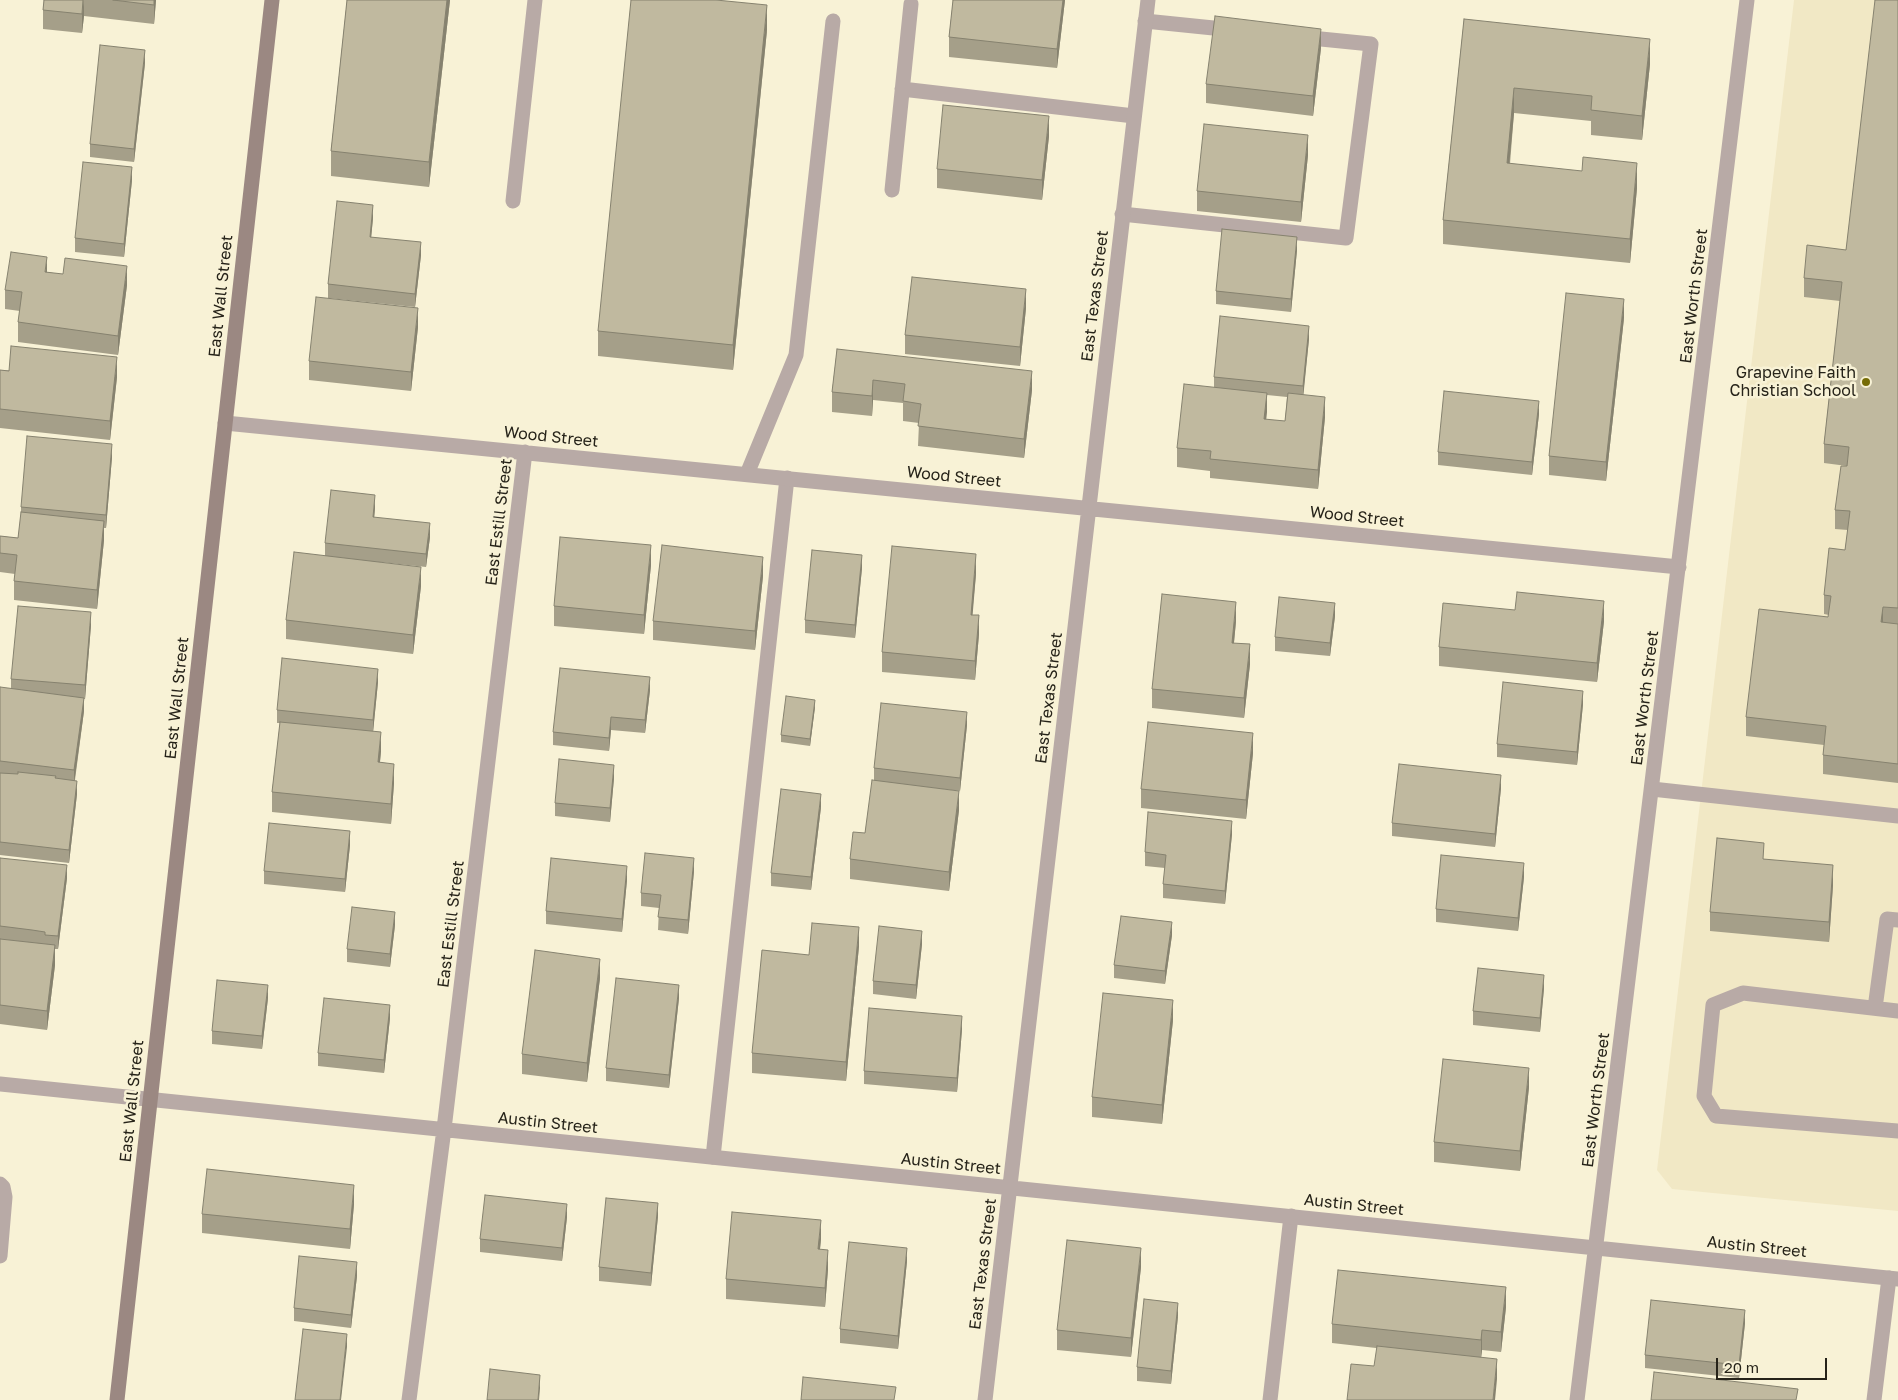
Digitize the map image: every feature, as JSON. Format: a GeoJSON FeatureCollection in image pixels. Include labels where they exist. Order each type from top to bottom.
{"type":"FeatureCollection","features":[{"type":"Feature","properties":{"kind":"street","name":"East Wall Street"},"geometry":{"type":"LineString","coordinates":[[117,1400],[272,0]]}},
{"type":"Feature","properties":{"kind":"street"},"geometry":{"type":"LineString","coordinates":[[513,201],[535,0]]}},
{"type":"Feature","properties":{"kind":"street","name":"East Texas Street"},"geometry":{"type":"LineString","coordinates":[[985,1400],[1148,0]]}},
{"type":"Feature","properties":{"kind":"street","name":"East Worth Street"},"geometry":{"type":"LineString","coordinates":[[1577,1400],[1747,0]]}},
{"type":"Feature","properties":{"kind":"street"},"geometry":{"type":"LineString","coordinates":[[892,190],[911,4]]}},
{"type":"Feature","properties":{"kind":"street"},"geometry":{"type":"LineString","coordinates":[[747,474],[796,355],[833,21]]}},
{"type":"Feature","properties":{"kind":"street"},"geometry":{"type":"LineString","coordinates":[[1145,21],[1243,31]]}},
{"type":"Feature","properties":{"kind":"street"},"geometry":{"type":"LineString","coordinates":[[1122,214],[1346,238],[1371,44],[1283,35]]}},
{"type":"Feature","properties":{"kind":"street"},"geometry":{"type":"LineString","coordinates":[[902,89],[1134,116]]}},
{"type":"Feature","properties":{"kind":"street","name":"Wood Street"},"geometry":{"type":"LineString","coordinates":[[225,423],[1679,567]]}},
{"type":"Feature","properties":{"kind":"street","name":"East Estill Street"},"geometry":{"type":"LineString","coordinates":[[409,1400],[444,1129],[525,452]]}},
{"type":"Feature","properties":{"kind":"street"},"geometry":{"type":"LineString","coordinates":[[713,1157],[787,478]]}},
{"type":"Feature","properties":{"kind":"street"},"geometry":{"type":"LineString","coordinates":[[1652,789],[1898,816]]}},
{"type":"Feature","properties":{"kind":"street"},"geometry":{"type":"LineString","coordinates":[[1874,1008],[1887,919],[1898,920]]}},
{"type":"Feature","properties":{"kind":"street"},"geometry":{"type":"LineString","coordinates":[[1898,1011],[1743,993],[1713,1005],[1704,1096],[1716,1116],[1898,1131]]}},
{"type":"Feature","properties":{"kind":"street","name":"Austin Street"},"geometry":{"type":"LineString","coordinates":[[0,1084],[1894,1279]]}},
{"type":"Feature","properties":{"kind":"street"},"geometry":{"type":"LineString","coordinates":[[0,1184],[6,1197],[0,1256]]}},
{"type":"Feature","properties":{"kind":"street"},"geometry":{"type":"LineString","coordinates":[[1270,1400],[1291,1216]]}},
{"type":"Feature","properties":{"kind":"street"},"geometry":{"type":"LineString","coordinates":[[1874,1400],[1894,1279]]}},
{"type":"Feature","properties":{"kind":"shaded area"},"geometry":{"type":"Polygon","coordinates":[[[1794,0],[1898,0],[1898,1211],[1672,1189],[1657,1170],[1794,0]]]}},
{"type":"Feature","properties":{"kind":"building"},"geometry":{"type":"Polygon","coordinates":[[[44,0],[83,0],[82,14],[43,10],[44,0]]]}},
{"type":"Feature","properties":{"kind":"building"},"geometry":{"type":"Polygon","coordinates":[[[113,0],[154,0],[154,5],[113,0]]]}},
{"type":"Feature","properties":{"kind":"building"},"geometry":{"type":"Polygon","coordinates":[[[347,0],[447,0],[429,162],[331,151],[347,0]]]}},
{"type":"Feature","properties":{"kind":"building"},"geometry":{"type":"Polygon","coordinates":[[[631,0],[716,0],[767,5],[733,345],[598,331],[631,0]]]}},
{"type":"Feature","properties":{"kind":"building"},"geometry":{"type":"Polygon","coordinates":[[[953,0],[1063,0],[1057,49],[949,37],[953,0]]]}},
{"type":"Feature","properties":{"kind":"building","name":"Grapevine Faith Christian School"},"geometry":{"type":"Polygon","coordinates":[[[1875,0],[1898,0],[1898,608],[1883,607],[1881,622],[1898,624],[1898,764],[1823,755],[1826,726],[1746,717],[1759,609],[1828,617],[1831,596],[1824,595],[1829,548],[1845,550],[1850,511],[1835,510],[1841,466],[1847,466],[1849,447],[1824,444],[1842,282],[1804,278],[1807,245],[1846,250],[1875,0]]]}},
{"type":"Feature","properties":{"kind":"building"},"geometry":{"type":"Polygon","coordinates":[[[1215,16],[1321,29],[1313,96],[1206,84],[1215,16]]]}},
{"type":"Feature","properties":{"kind":"building"},"geometry":{"type":"Polygon","coordinates":[[[1464,19],[1650,39],[1642,116],[1591,110],[1592,96],[1514,88],[1507,163],[1582,171],[1583,157],[1637,163],[1630,239],[1443,220],[1464,19]]]}},
{"type":"Feature","properties":{"kind":"building"},"geometry":{"type":"Polygon","coordinates":[[[100,45],[145,50],[134,149],[90,144],[100,45]]]}},
{"type":"Feature","properties":{"kind":"building"},"geometry":{"type":"Polygon","coordinates":[[[943,105],[1049,116],[1042,180],[937,169],[943,105]]]}},
{"type":"Feature","properties":{"kind":"building"},"geometry":{"type":"Polygon","coordinates":[[[1204,124],[1308,135],[1301,202],[1197,191],[1204,124]]]}},
{"type":"Feature","properties":{"kind":"building"},"geometry":{"type":"Polygon","coordinates":[[[83,162],[132,167],[124,244],[75,238],[83,162]]]}},
{"type":"Feature","properties":{"kind":"building"},"geometry":{"type":"Polygon","coordinates":[[[337,201],[373,205],[370,237],[421,242],[415,294],[328,284],[337,201]]]}},
{"type":"Feature","properties":{"kind":"building"},"geometry":{"type":"Polygon","coordinates":[[[1222,229],[1297,237],[1291,299],[1216,291],[1222,229]]]}},
{"type":"Feature","properties":{"kind":"building"},"geometry":{"type":"Polygon","coordinates":[[[11,252],[47,257],[45,272],[63,274],[65,258],[127,266],[118,336],[18,322],[22,292],[5,290],[11,252]]]}},
{"type":"Feature","properties":{"kind":"building"},"geometry":{"type":"Polygon","coordinates":[[[912,277],[1026,289],[1020,347],[905,335],[912,277]]]}},
{"type":"Feature","properties":{"kind":"building"},"geometry":{"type":"Polygon","coordinates":[[[1566,293],[1624,299],[1606,462],[1549,456],[1566,293]]]}},
{"type":"Feature","properties":{"kind":"building"},"geometry":{"type":"Polygon","coordinates":[[[316,297],[418,308],[411,372],[309,361],[316,297]]]}},
{"type":"Feature","properties":{"kind":"building"},"geometry":{"type":"Polygon","coordinates":[[[1220,316],[1309,326],[1303,386],[1214,377],[1220,316]]]}},
{"type":"Feature","properties":{"kind":"building"},"geometry":{"type":"Polygon","coordinates":[[[11,346],[117,357],[110,421],[0,409],[0,370],[9,371],[11,346]]]}},
{"type":"Feature","properties":{"kind":"building"},"geometry":{"type":"Polygon","coordinates":[[[837,349],[1032,371],[1024,439],[918,426],[921,404],[903,401],[905,384],[873,380],[872,396],[832,392],[837,349]]]}},
{"type":"Feature","properties":{"kind":"building"},"geometry":{"type":"Polygon","coordinates":[[[1184,384],[1267,393],[1264,419],[1285,421],[1288,393],[1325,397],[1318,470],[1210,459],[1211,451],[1177,448],[1184,384]]]}},
{"type":"Feature","properties":{"kind":"building"},"geometry":{"type":"Polygon","coordinates":[[[1444,391],[1539,401],[1532,462],[1438,452],[1444,391]]]}},
{"type":"Feature","properties":{"kind":"building"},"geometry":{"type":"Polygon","coordinates":[[[27,436],[112,444],[106,515],[21,507],[27,436]]]}},
{"type":"Feature","properties":{"kind":"building"},"geometry":{"type":"Polygon","coordinates":[[[331,490],[375,495],[373,517],[430,523],[426,554],[325,543],[331,490]]]}},
{"type":"Feature","properties":{"kind":"building"},"geometry":{"type":"Polygon","coordinates":[[[21,512],[104,521],[97,590],[14,581],[17,555],[0,553],[0,536],[18,538],[21,512]]]}},
{"type":"Feature","properties":{"kind":"building"},"geometry":{"type":"Polygon","coordinates":[[[560,537],[651,545],[644,615],[554,606],[560,537]]]}},
{"type":"Feature","properties":{"kind":"building"},"geometry":{"type":"Polygon","coordinates":[[[662,545],[763,557],[755,631],[653,621],[662,545]]]}},
{"type":"Feature","properties":{"kind":"building"},"geometry":{"type":"Polygon","coordinates":[[[892,546],[976,554],[971,615],[979,615],[975,661],[882,652],[892,546]]]}},
{"type":"Feature","properties":{"kind":"building"},"geometry":{"type":"Polygon","coordinates":[[[812,550],[862,555],[855,625],[805,620],[812,550]]]}},
{"type":"Feature","properties":{"kind":"building"},"geometry":{"type":"Polygon","coordinates":[[[294,552],[421,567],[413,635],[286,620],[294,552]]]}},
{"type":"Feature","properties":{"kind":"building"},"geometry":{"type":"Polygon","coordinates":[[[1517,592],[1604,601],[1597,663],[1439,647],[1443,603],[1515,610],[1517,592]]]}},
{"type":"Feature","properties":{"kind":"building"},"geometry":{"type":"Polygon","coordinates":[[[1162,594],[1236,602],[1232,643],[1250,644],[1244,698],[1152,689],[1162,594]]]}},
{"type":"Feature","properties":{"kind":"building"},"geometry":{"type":"Polygon","coordinates":[[[1279,597],[1335,603],[1330,643],[1275,637],[1279,597]]]}},
{"type":"Feature","properties":{"kind":"building"},"geometry":{"type":"Polygon","coordinates":[[[18,606],[91,612],[85,685],[11,679],[18,606]]]}},
{"type":"Feature","properties":{"kind":"building"},"geometry":{"type":"Polygon","coordinates":[[[282,658],[378,669],[373,720],[277,710],[282,658]]]}},
{"type":"Feature","properties":{"kind":"building"},"geometry":{"type":"Polygon","coordinates":[[[560,668],[650,677],[645,720],[611,717],[609,738],[553,732],[560,668]]]}},
{"type":"Feature","properties":{"kind":"building"},"geometry":{"type":"Polygon","coordinates":[[[1503,682],[1583,691],[1577,752],[1497,744],[1503,682]]]}},
{"type":"Feature","properties":{"kind":"building"},"geometry":{"type":"Polygon","coordinates":[[[0,687],[84,698],[74,770],[0,761],[0,687]]]}},
{"type":"Feature","properties":{"kind":"building"},"geometry":{"type":"Polygon","coordinates":[[[786,696],[815,700],[810,739],[781,735],[786,696]]]}},
{"type":"Feature","properties":{"kind":"building"},"geometry":{"type":"Polygon","coordinates":[[[881,703],[967,712],[960,778],[874,768],[881,703]]]}},
{"type":"Feature","properties":{"kind":"building"},"geometry":{"type":"Polygon","coordinates":[[[280,722],[381,732],[378,762],[394,764],[391,804],[272,792],[280,722]]]}},
{"type":"Feature","properties":{"kind":"building"},"geometry":{"type":"Polygon","coordinates":[[[1148,722],[1253,733],[1246,800],[1141,789],[1148,722]]]}},
{"type":"Feature","properties":{"kind":"building"},"geometry":{"type":"Polygon","coordinates":[[[559,759],[614,765],[610,808],[555,803],[559,759]]]}},
{"type":"Feature","properties":{"kind":"building"},"geometry":{"type":"Polygon","coordinates":[[[1399,764],[1501,775],[1495,834],[1392,823],[1399,764]]]}},
{"type":"Feature","properties":{"kind":"building"},"geometry":{"type":"Polygon","coordinates":[[[18,772],[56,776],[55,778],[77,781],[69,850],[0,842],[0,773],[18,774],[18,772]]]}},
{"type":"Feature","properties":{"kind":"building"},"geometry":{"type":"Polygon","coordinates":[[[872,780],[959,791],[949,872],[850,859],[853,832],[865,833],[872,780]]]}},
{"type":"Feature","properties":{"kind":"building"},"geometry":{"type":"Polygon","coordinates":[[[781,789],[821,794],[811,877],[771,873],[781,789]]]}},
{"type":"Feature","properties":{"kind":"building"},"geometry":{"type":"Polygon","coordinates":[[[1148,812],[1232,821],[1225,891],[1163,884],[1166,855],[1145,852],[1148,812]]]}},
{"type":"Feature","properties":{"kind":"building"},"geometry":{"type":"Polygon","coordinates":[[[269,823],[350,831],[345,879],[264,871],[269,823]]]}},
{"type":"Feature","properties":{"kind":"building"},"geometry":{"type":"Polygon","coordinates":[[[1717,838],[1764,843],[1763,859],[1833,865],[1829,922],[1710,912],[1717,838]]]}},
{"type":"Feature","properties":{"kind":"building"},"geometry":{"type":"Polygon","coordinates":[[[645,853],[694,858],[688,920],[658,917],[661,895],[641,893],[645,853]]]}},
{"type":"Feature","properties":{"kind":"building"},"geometry":{"type":"Polygon","coordinates":[[[1441,855],[1524,863],[1518,918],[1436,909],[1441,855]]]}},
{"type":"Feature","properties":{"kind":"building"},"geometry":{"type":"Polygon","coordinates":[[[0,858],[67,865],[58,936],[45,935],[45,932],[0,926],[0,858]]]}},
{"type":"Feature","properties":{"kind":"building"},"geometry":{"type":"Polygon","coordinates":[[[551,858],[627,866],[622,919],[546,911],[551,858]]]}},
{"type":"Feature","properties":{"kind":"building"},"geometry":{"type":"Polygon","coordinates":[[[352,907],[395,912],[390,954],[347,949],[352,907]]]}},
{"type":"Feature","properties":{"kind":"building"},"geometry":{"type":"Polygon","coordinates":[[[1121,916],[1172,922],[1165,971],[1114,965],[1121,916]]]}},
{"type":"Feature","properties":{"kind":"building"},"geometry":{"type":"Polygon","coordinates":[[[812,923],[859,927],[846,1062],[752,1053],[762,950],[809,955],[812,923]]]}},
{"type":"Feature","properties":{"kind":"building"},"geometry":{"type":"Polygon","coordinates":[[[879,926],[922,931],[916,985],[873,981],[879,926]]]}},
{"type":"Feature","properties":{"kind":"building"},"geometry":{"type":"Polygon","coordinates":[[[0,939],[55,945],[47,1011],[0,1005],[0,939]]]}},
{"type":"Feature","properties":{"kind":"building"},"geometry":{"type":"Polygon","coordinates":[[[535,950],[600,959],[587,1063],[522,1054],[535,950]]]}},
{"type":"Feature","properties":{"kind":"building"},"geometry":{"type":"Polygon","coordinates":[[[1478,968],[1544,975],[1540,1018],[1473,1011],[1478,968]]]}},
{"type":"Feature","properties":{"kind":"building"},"geometry":{"type":"Polygon","coordinates":[[[616,978],[679,985],[669,1075],[606,1068],[616,978]]]}},
{"type":"Feature","properties":{"kind":"building"},"geometry":{"type":"Polygon","coordinates":[[[217,980],[268,985],[262,1036],[212,1031],[217,980]]]}},
{"type":"Feature","properties":{"kind":"building"},"geometry":{"type":"Polygon","coordinates":[[[1103,993],[1173,1000],[1162,1105],[1092,1097],[1103,993]]]}},
{"type":"Feature","properties":{"kind":"building"},"geometry":{"type":"Polygon","coordinates":[[[324,998],[390,1005],[384,1060],[318,1053],[324,998]]]}},
{"type":"Feature","properties":{"kind":"building"},"geometry":{"type":"Polygon","coordinates":[[[869,1008],[962,1016],[957,1078],[864,1071],[869,1008]]]}},
{"type":"Feature","properties":{"kind":"building"},"geometry":{"type":"Polygon","coordinates":[[[1443,1059],[1529,1068],[1520,1151],[1434,1142],[1443,1059]]]}},
{"type":"Feature","properties":{"kind":"building"},"geometry":{"type":"Polygon","coordinates":[[[207,1169],[354,1185],[350,1229],[202,1214],[207,1169]]]}},
{"type":"Feature","properties":{"kind":"building"},"geometry":{"type":"Polygon","coordinates":[[[485,1195],[567,1204],[562,1248],[480,1239],[485,1195]]]}},
{"type":"Feature","properties":{"kind":"building"},"geometry":{"type":"Polygon","coordinates":[[[606,1198],[658,1203],[651,1273],[599,1267],[606,1198]]]}},
{"type":"Feature","properties":{"kind":"building"},"geometry":{"type":"Polygon","coordinates":[[[732,1212],[821,1220],[818,1249],[828,1250],[825,1288],[726,1279],[732,1212]]]}},
{"type":"Feature","properties":{"kind":"building"},"geometry":{"type":"Polygon","coordinates":[[[1067,1240],[1141,1248],[1131,1338],[1057,1330],[1067,1240]]]}},
{"type":"Feature","properties":{"kind":"building"},"geometry":{"type":"Polygon","coordinates":[[[849,1242],[907,1248],[898,1336],[840,1329],[849,1242]]]}},
{"type":"Feature","properties":{"kind":"building"},"geometry":{"type":"Polygon","coordinates":[[[299,1256],[357,1262],[351,1315],[294,1308],[299,1256]]]}},
{"type":"Feature","properties":{"kind":"building"},"geometry":{"type":"Polygon","coordinates":[[[1338,1270],[1506,1287],[1501,1332],[1482,1330],[1481,1340],[1332,1324],[1338,1270]]]}},
{"type":"Feature","properties":{"kind":"building"},"geometry":{"type":"Polygon","coordinates":[[[1144,1299],[1178,1303],[1171,1371],[1137,1367],[1144,1299]]]}},
{"type":"Feature","properties":{"kind":"building"},"geometry":{"type":"Polygon","coordinates":[[[1651,1300],[1745,1310],[1739,1365],[1645,1355],[1651,1300]]]}},
{"type":"Feature","properties":{"kind":"building"},"geometry":{"type":"Polygon","coordinates":[[[303,1329],[347,1334],[340,1400],[295,1400],[303,1329]]]}},
{"type":"Feature","properties":{"kind":"building"},"geometry":{"type":"Polygon","coordinates":[[[1377,1346],[1497,1359],[1493,1400],[1347,1400],[1351,1364],[1374,1366],[1377,1346]]]}},
{"type":"Feature","properties":{"kind":"building"},"geometry":{"type":"Polygon","coordinates":[[[490,1369],[540,1375],[538,1400],[487,1400],[490,1369]]]}},
{"type":"Feature","properties":{"kind":"building"},"geometry":{"type":"Polygon","coordinates":[[[1654,1372],[1798,1389],[1796,1400],[1651,1400],[1654,1372]]]}},
{"type":"Feature","properties":{"kind":"building"},"geometry":{"type":"Polygon","coordinates":[[[803,1377],[896,1387],[894,1400],[801,1400],[803,1377]]]}},
{"type":"Feature","properties":{"kind":"place","name":"Grapevine Faith Christian School"},"geometry":{"type":"Point","coordinates":[1866,382]}}]}
